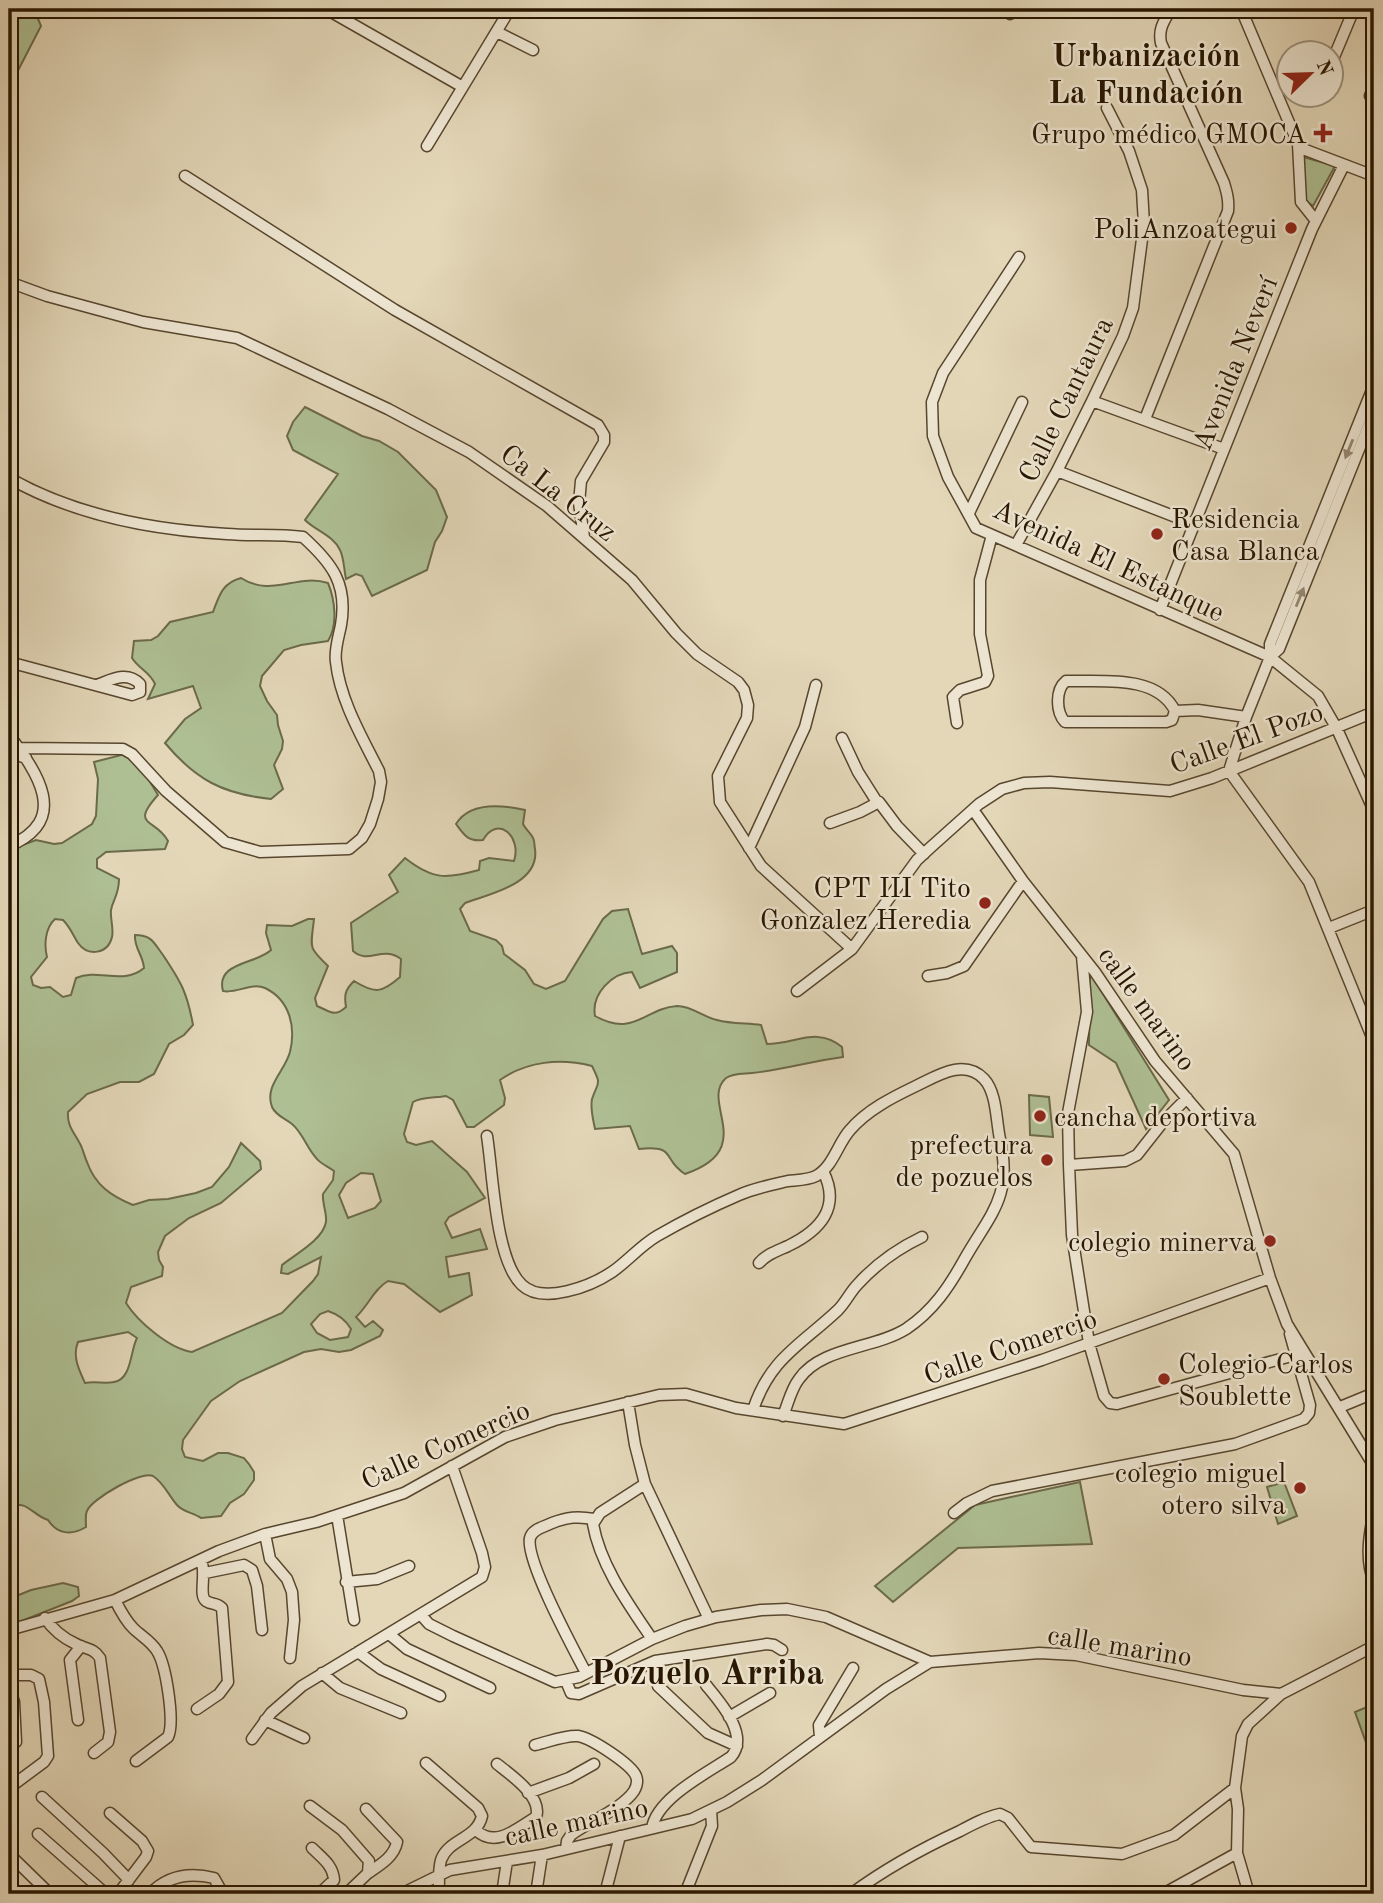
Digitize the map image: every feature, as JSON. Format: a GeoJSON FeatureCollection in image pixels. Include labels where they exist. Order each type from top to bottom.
{"type":"FeatureCollection","features":[{"type":"Feature","properties":{"kind":"street"},"geometry":{"type":"LineString","coordinates":[[326,9],[461,86]]}},
{"type":"Feature","properties":{"kind":"street"},"geometry":{"type":"LineString","coordinates":[[427,146],[510,9]]}},
{"type":"Feature","properties":{"kind":"street"},"geometry":{"type":"LineString","coordinates":[[1145,419],[1229,204],[1223,183],[1161,43],[1161,26],[1171,9]]}},
{"type":"Feature","properties":{"kind":"street"},"geometry":{"type":"LineString","coordinates":[[1241,9],[1298,143],[1303,149],[1374,176]]}},
{"type":"Feature","properties":{"kind":"street"},"geometry":{"type":"LineString","coordinates":[[1342,38],[1354,9]]}},
{"type":"Feature","properties":{"kind":"street"},"geometry":{"type":"LineString","coordinates":[[497,32],[533,50]]}},
{"type":"Feature","properties":{"kind":"street","name":"Calle Cantaura"},"geometry":{"type":"LineString","coordinates":[[1016,545],[1092,401],[1124,336],[1133,308],[1144,224],[1142,190],[1129,151],[1107,108]]}},
{"type":"Feature","properties":{"kind":"street"},"geometry":{"type":"LineString","coordinates":[[1298,143],[1301,202],[1316,221]]}},
{"type":"Feature","properties":{"kind":"street","name":"Avenida Neverí"},"geometry":{"type":"LineString","coordinates":[[1160,610],[1316,221],[1344,165]]}},
{"type":"Feature","properties":{"kind":"street"},"geometry":{"type":"LineString","coordinates":[[185,176],[395,310],[598,425],[604,435],[604,442],[581,481],[579,503],[584,537]]}},
{"type":"Feature","properties":{"kind":"street","name":"Avenida El Estanque"},"geometry":{"type":"LineString","coordinates":[[1018,257],[943,373],[932,402],[933,436],[948,477],[976,528],[1270,657],[1318,696],[1337,729],[1374,811]]}},
{"type":"Feature","properties":{"kind":"street","name":"Ca La Cruz"},"geometry":{"type":"LineString","coordinates":[[9,282],[47,296],[143,322],[237,338],[469,452],[547,506],[632,580],[697,654],[738,682],[744,690],[748,705],[747,718],[718,776],[720,802],[761,866],[852,949]]}},
{"type":"Feature","properties":{"kind":"street"},"geometry":{"type":"LineString","coordinates":[[1317,540],[1374,386]]}},
{"type":"Feature","properties":{"kind":"street"},"geometry":{"type":"LineString","coordinates":[[1092,401],[1224,449]]}},
{"type":"Feature","properties":{"kind":"street"},"geometry":{"type":"LineString","coordinates":[[969,513],[1022,402]]}},
{"type":"Feature","properties":{"kind":"street"},"geometry":{"type":"LineString","coordinates":[[1374,412],[1270,644],[1270,657],[1246,717],[1229,771],[1309,882],[1374,1042]]}},
{"type":"Feature","properties":{"kind":"street"},"geometry":{"type":"LineString","coordinates":[[1057,471],[1194,524]]}},
{"type":"Feature","properties":{"kind":"street"},"geometry":{"type":"LineString","coordinates":[[9,478],[38,495],[95,514],[159,526],[226,534],[303,537],[334,568],[343,595],[335,659],[343,694],[379,771],[381,782],[370,824],[362,838],[349,849],[260,852],[225,842],[166,791],[132,754],[123,749],[73,747],[14,750]]}},
{"type":"Feature","properties":{"kind":"street"},"geometry":{"type":"LineString","coordinates":[[957,723],[953,696],[960,690],[985,682],[988,676],[980,634],[980,580],[992,535]]}},
{"type":"Feature","properties":{"kind":"street"},"geometry":{"type":"LineString","coordinates":[[9,662],[97,685]]}},
{"type":"Feature","properties":{"kind":"street"},"geometry":{"type":"LineString","coordinates":[[1066,681],[1142,684],[1168,699],[1175,711],[1172,720],[1166,722],[1065,722],[1059,711],[1059,693],[1061,685],[1066,681]]}},
{"type":"Feature","properties":{"kind":"street"},"geometry":{"type":"LineString","coordinates":[[749,848],[804,727],[816,685]]}},
{"type":"Feature","properties":{"kind":"street"},"geometry":{"type":"LineString","coordinates":[[1175,711],[1198,710],[1246,717]]}},
{"type":"Feature","properties":{"kind":"street","name":"Calle El Pozo"},"geometry":{"type":"LineString","coordinates":[[797,991],[852,949],[924,854],[979,804],[1002,789],[1024,783],[1050,782],[1170,791],[1229,771],[1374,712]]}},
{"type":"Feature","properties":{"kind":"street"},"geometry":{"type":"LineString","coordinates":[[9,736],[14,750],[27,758],[43,788],[44,808],[38,823],[24,840],[9,846]]}},
{"type":"Feature","properties":{"kind":"street"},"geometry":{"type":"LineString","coordinates":[[842,738],[858,772],[877,802],[924,854]]}},
{"type":"Feature","properties":{"kind":"street"},"geometry":{"type":"LineString","coordinates":[[830,823],[860,813],[877,802]]}},
{"type":"Feature","properties":{"kind":"street","name":"calle marino"},"geometry":{"type":"LineString","coordinates":[[974,811],[1023,881],[1082,955],[1155,1061],[1234,1154],[1269,1278],[1287,1324],[1374,1466]]}},
{"type":"Feature","properties":{"kind":"street"},"geometry":{"type":"LineString","coordinates":[[928,976],[947,974],[964,966],[1023,881]]}},
{"type":"Feature","properties":{"kind":"street"},"geometry":{"type":"LineString","coordinates":[[1329,928],[1374,910]]}},
{"type":"Feature","properties":{"kind":"street"},"geometry":{"type":"LineString","coordinates":[[1082,955],[1087,1012],[1069,1113],[1072,1235],[1089,1343],[1104,1396],[1110,1403],[1116,1404],[1295,1355]]}},
{"type":"Feature","properties":{"kind":"street"},"geometry":{"type":"LineString","coordinates":[[487,1136],[495,1208],[509,1264],[519,1283],[527,1290],[541,1293],[566,1291],[607,1275],[656,1237],[744,1193],[811,1177],[823,1171],[844,1138],[859,1121],[901,1094],[963,1068],[979,1075],[988,1084],[1004,1158],[1002,1191],[990,1222],[951,1285],[927,1312],[896,1334],[814,1363],[796,1383],[783,1416]]}},
{"type":"Feature","properties":{"kind":"street"},"geometry":{"type":"LineString","coordinates":[[1069,1165],[1125,1161],[1137,1155],[1186,1098]]}},
{"type":"Feature","properties":{"kind":"street"},"geometry":{"type":"LineString","coordinates":[[759,1263],[769,1254],[808,1234],[824,1217],[831,1195],[823,1171]]}},
{"type":"Feature","properties":{"kind":"street"},"geometry":{"type":"LineString","coordinates":[[753,1410],[760,1390],[776,1364],[841,1307],[855,1287],[880,1262],[922,1237]]}},
{"type":"Feature","properties":{"kind":"street","name":"Calle Comercio"},"geometry":{"type":"LineString","coordinates":[[9,1630],[115,1600],[265,1534],[337,1515],[404,1493],[505,1437],[555,1420],[659,1395],[686,1394],[783,1416],[844,1424],[1089,1343],[1269,1278]]}},
{"type":"Feature","properties":{"kind":"street"},"geometry":{"type":"LineString","coordinates":[[954,1513],[967,1503],[992,1491],[1235,1444],[1298,1422],[1307,1416],[1310,1405],[1287,1324]]}},
{"type":"Feature","properties":{"kind":"street"},"geometry":{"type":"LineString","coordinates":[[1340,1408],[1374,1393]]}},
{"type":"Feature","properties":{"kind":"street"},"geometry":{"type":"LineString","coordinates":[[628,1402],[645,1484],[709,1619]]}},
{"type":"Feature","properties":{"kind":"street"},"geometry":{"type":"LineString","coordinates":[[252,1740],[265,1720],[290,1695],[322,1673],[480,1580],[485,1570],[472,1518],[452,1466]]}},
{"type":"Feature","properties":{"kind":"street"},"geometry":{"type":"LineString","coordinates":[[645,1484],[600,1513],[594,1519],[594,1528],[619,1586],[652,1639]]}},
{"type":"Feature","properties":{"kind":"street"},"geometry":{"type":"LineString","coordinates":[[1374,1512],[1368,1538],[1374,1582]]}},
{"type":"Feature","properties":{"kind":"street"},"geometry":{"type":"LineString","coordinates":[[337,1515],[354,1620]]}},
{"type":"Feature","properties":{"kind":"street"},"geometry":{"type":"LineString","coordinates":[[586,1674],[534,1562],[530,1541],[531,1534],[561,1520],[574,1517],[594,1519]]}},
{"type":"Feature","properties":{"kind":"street"},"geometry":{"type":"LineString","coordinates":[[265,1534],[270,1559],[287,1579],[292,1592],[294,1620],[290,1658]]}},
{"type":"Feature","properties":{"kind":"street"},"geometry":{"type":"LineString","coordinates":[[197,1709],[219,1694],[229,1677],[222,1608],[203,1598],[205,1573],[201,1560]]}},
{"type":"Feature","properties":{"kind":"street"},"geometry":{"type":"LineString","coordinates":[[205,1573],[244,1565],[252,1570],[257,1586],[262,1630]]}},
{"type":"Feature","properties":{"kind":"street"},"geometry":{"type":"LineString","coordinates":[[346,1581],[377,1579],[409,1566]]}},
{"type":"Feature","properties":{"kind":"street"},"geometry":{"type":"LineString","coordinates":[[115,1600],[128,1622],[156,1648],[162,1661],[171,1720],[168,1737],[136,1762]]}},
{"type":"Feature","properties":{"kind":"street"},"geometry":{"type":"LineString","coordinates":[[421,1615],[429,1624],[546,1679],[566,1681],[586,1674],[652,1639],[709,1619],[761,1610],[788,1609],[814,1613],[930,1661]]}},
{"type":"Feature","properties":{"kind":"street"},"geometry":{"type":"LineString","coordinates":[[45,1618],[58,1633],[93,1650],[100,1658],[110,1728],[108,1742],[93,1753]]}},
{"type":"Feature","properties":{"kind":"street"},"geometry":{"type":"LineString","coordinates":[[389,1634],[407,1648],[489,1688]]}},
{"type":"Feature","properties":{"kind":"street"},"geometry":{"type":"LineString","coordinates":[[566,1681],[570,1693],[579,1695],[645,1664],[665,1658],[767,1644],[782,1650]]}},
{"type":"Feature","properties":{"kind":"street"},"geometry":{"type":"LineString","coordinates":[[78,1720],[71,1660],[80,1646]]}},
{"type":"Feature","properties":{"kind":"street"},"geometry":{"type":"LineString","coordinates":[[1249,1894],[1237,1853],[1238,1809],[1235,1788],[1244,1729],[1281,1694],[1374,1646]]}},
{"type":"Feature","properties":{"kind":"street"},"geometry":{"type":"LineString","coordinates":[[358,1652],[381,1669],[440,1696]]}},
{"type":"Feature","properties":{"kind":"street","name":"calle marino"},"geometry":{"type":"LineString","coordinates":[[402,1894],[450,1870],[566,1849],[692,1819],[762,1780],[886,1689],[930,1661],[1039,1653],[1076,1655],[1243,1690],[1281,1694]]}},
{"type":"Feature","properties":{"kind":"street"},"geometry":{"type":"LineString","coordinates":[[820,1737],[819,1725],[853,1668]]}},
{"type":"Feature","properties":{"kind":"street"},"geometry":{"type":"LineString","coordinates":[[322,1673],[340,1688],[401,1713]]}},
{"type":"Feature","properties":{"kind":"street"},"geometry":{"type":"LineString","coordinates":[[9,1675],[31,1675],[39,1679],[49,1748],[44,1762],[9,1788]]}},
{"type":"Feature","properties":{"kind":"street"},"geometry":{"type":"LineString","coordinates":[[652,1828],[664,1805],[731,1756],[737,1746],[729,1717],[706,1685]]}},
{"type":"Feature","properties":{"kind":"street"},"geometry":{"type":"LineString","coordinates":[[658,1686],[708,1733],[737,1746]]}},
{"type":"Feature","properties":{"kind":"street"},"geometry":{"type":"LineString","coordinates":[[9,1688],[14,1702],[16,1742]]}},
{"type":"Feature","properties":{"kind":"street"},"geometry":{"type":"LineString","coordinates":[[729,1717],[770,1693]]}},
{"type":"Feature","properties":{"kind":"street"},"geometry":{"type":"LineString","coordinates":[[265,1720],[304,1738]]}},
{"type":"Feature","properties":{"kind":"street"},"geometry":{"type":"LineString","coordinates":[[535,1745],[569,1737],[585,1738],[632,1770],[636,1778],[636,1786],[629,1797],[571,1835],[566,1849]]}},
{"type":"Feature","properties":{"kind":"street"},"geometry":{"type":"LineString","coordinates":[[426,1763],[481,1810],[482,1820],[476,1830],[446,1852],[442,1860],[439,1894]]}},
{"type":"Feature","properties":{"kind":"street"},"geometry":{"type":"LineString","coordinates":[[476,1830],[486,1837],[497,1838],[536,1817],[538,1807],[528,1793],[497,1763]]}},
{"type":"Feature","properties":{"kind":"street"},"geometry":{"type":"LineString","coordinates":[[528,1793],[569,1778],[594,1764]]}},
{"type":"Feature","properties":{"kind":"street"},"geometry":{"type":"LineString","coordinates":[[851,1894],[881,1872],[990,1816],[1000,1814],[1008,1818],[1031,1847],[1122,1854],[1174,1835],[1235,1788]]}},
{"type":"Feature","properties":{"kind":"street"},"geometry":{"type":"LineString","coordinates":[[42,1797],[129,1880]]}},
{"type":"Feature","properties":{"kind":"street"},"geometry":{"type":"LineString","coordinates":[[310,1806],[342,1830],[362,1851],[369,1861],[368,1873]]}},
{"type":"Feature","properties":{"kind":"street"},"geometry":{"type":"LineString","coordinates":[[346,1894],[389,1858],[397,1842],[366,1809]]}},
{"type":"Feature","properties":{"kind":"street"},"geometry":{"type":"LineString","coordinates":[[685,1894],[712,1826],[711,1810]]}},
{"type":"Feature","properties":{"kind":"street"},"geometry":{"type":"LineString","coordinates":[[110,1813],[147,1847],[146,1857],[118,1894]]}},
{"type":"Feature","properties":{"kind":"street"},"geometry":{"type":"LineString","coordinates":[[38,1835],[107,1894]]}},
{"type":"Feature","properties":{"kind":"street"},"geometry":{"type":"LineString","coordinates":[[605,1894],[620,1836]]}},
{"type":"Feature","properties":{"kind":"street"},"geometry":{"type":"LineString","coordinates":[[312,1848],[328,1864],[334,1876],[334,1880],[319,1894]]}},
{"type":"Feature","properties":{"kind":"street"},"geometry":{"type":"LineString","coordinates":[[1163,1894],[1237,1853]]}},
{"type":"Feature","properties":{"kind":"street"},"geometry":{"type":"LineString","coordinates":[[9,1854],[50,1894]]}},
{"type":"Feature","properties":{"kind":"street"},"geometry":{"type":"LineString","coordinates":[[536,1894],[542,1854]]}},
{"type":"Feature","properties":{"kind":"street"},"geometry":{"type":"LineString","coordinates":[[502,1894],[507,1860]]}},
{"type":"Feature","properties":{"kind":"street"},"geometry":{"type":"LineString","coordinates":[[150,1894],[165,1880],[179,1876],[214,1878],[223,1894]]}},
{"type":"Feature","properties":{"kind":"green space"},"geometry":{"type":"Polygon","coordinates":[[[9,9],[34,9],[41,26],[9,88],[9,9]]]}},
{"type":"Feature","properties":{"kind":"green space"},"geometry":{"type":"Polygon","coordinates":[[[1300,156],[1335,166],[1313,206],[1301,197],[1300,156]]]}},
{"type":"Feature","properties":{"kind":"green space"},"geometry":{"type":"Polygon","coordinates":[[[305,407],[398,452],[436,490],[447,517],[435,542],[427,570],[372,596],[362,576],[356,574],[346,579],[337,545],[305,520],[338,474],[293,450],[287,436],[293,422],[305,407]]]}},
{"type":"Feature","properties":{"kind":"green space"},"geometry":{"type":"Polygon","coordinates":[[[241,578],[263,586],[306,581],[328,583],[334,605],[333,628],[328,641],[284,650],[262,676],[260,686],[277,715],[283,741],[274,765],[283,789],[271,799],[225,789],[200,776],[176,756],[165,743],[185,719],[201,708],[193,686],[148,699],[155,684],[132,658],[134,641],[151,640],[170,622],[213,612],[225,587],[241,578]]]}},
{"type":"Feature","properties":{"kind":"green space"},"geometry":{"type":"Polygon","coordinates":[[[125,754],[144,772],[158,795],[145,818],[168,841],[165,849],[106,852],[97,859],[97,868],[119,879],[111,910],[110,943],[97,952],[87,950],[78,943],[63,920],[55,919],[46,937],[47,957],[31,977],[33,985],[50,987],[63,997],[71,995],[76,978],[84,975],[128,976],[136,973],[144,968],[135,935],[145,936],[155,943],[179,980],[186,995],[193,1025],[184,1035],[169,1044],[154,1074],[139,1082],[120,1082],[87,1094],[68,1112],[68,1121],[94,1177],[111,1194],[133,1205],[196,1193],[212,1187],[229,1167],[241,1143],[260,1161],[261,1169],[221,1203],[189,1218],[165,1236],[158,1252],[163,1267],[162,1276],[131,1287],[126,1303],[131,1310],[155,1333],[183,1350],[192,1352],[282,1313],[313,1281],[318,1274],[321,1257],[288,1274],[281,1273],[282,1265],[314,1241],[324,1229],[326,1219],[323,1194],[333,1180],[334,1171],[319,1161],[296,1128],[272,1107],[270,1099],[273,1085],[292,1043],[291,1024],[285,1007],[265,988],[249,987],[223,991],[222,981],[225,974],[271,950],[266,933],[267,925],[292,926],[314,919],[312,946],[328,966],[315,998],[317,1006],[332,1012],[342,1010],[346,1007],[347,990],[354,981],[373,990],[388,986],[400,977],[401,959],[388,954],[359,955],[353,951],[351,923],[398,892],[389,875],[405,858],[440,876],[479,870],[480,861],[489,858],[514,861],[515,844],[512,837],[502,829],[489,832],[483,840],[470,839],[464,834],[456,824],[470,811],[488,806],[525,810],[523,824],[534,839],[535,849],[530,871],[511,886],[465,903],[460,909],[470,931],[496,940],[502,946],[504,954],[525,970],[534,984],[546,989],[565,981],[603,919],[612,911],[628,909],[642,954],[672,946],[677,953],[677,972],[640,988],[632,972],[617,976],[604,986],[596,1000],[595,1016],[608,1022],[630,1023],[666,1008],[682,1006],[712,1019],[761,1025],[767,1044],[824,1038],[842,1047],[843,1057],[775,1070],[735,1074],[726,1078],[720,1088],[723,1139],[719,1152],[707,1164],[685,1174],[664,1151],[639,1149],[630,1126],[595,1129],[591,1102],[598,1080],[592,1066],[568,1062],[544,1063],[510,1074],[500,1080],[504,1105],[474,1127],[467,1127],[453,1100],[446,1096],[413,1102],[404,1134],[407,1142],[416,1145],[432,1141],[467,1172],[485,1198],[449,1217],[445,1223],[452,1238],[480,1229],[487,1249],[446,1257],[449,1277],[469,1273],[472,1295],[440,1312],[404,1284],[388,1281],[356,1317],[365,1327],[373,1321],[383,1330],[380,1336],[351,1350],[339,1352],[321,1349],[304,1352],[240,1381],[211,1401],[183,1440],[185,1457],[203,1461],[218,1453],[228,1453],[244,1458],[254,1472],[254,1480],[244,1494],[230,1503],[221,1516],[201,1518],[182,1509],[157,1479],[147,1475],[128,1481],[97,1500],[87,1511],[86,1527],[70,1532],[60,1531],[25,1506],[9,1506],[9,1183],[15,1175],[9,1152],[9,850],[36,840],[62,843],[92,824],[96,816],[98,779],[94,762],[125,754]],[[361,1173],[346,1183],[339,1195],[348,1218],[375,1208],[381,1201],[373,1174],[361,1173]],[[328,1311],[320,1314],[311,1324],[317,1333],[330,1340],[348,1337],[351,1329],[341,1318],[328,1311]],[[128,1332],[78,1342],[76,1358],[85,1383],[111,1383],[124,1376],[137,1338],[128,1332]]]}},
{"type":"Feature","properties":{"kind":"green space"},"geometry":{"type":"Polygon","coordinates":[[[1090,973],[1169,1100],[1146,1129],[1116,1063],[1089,1045],[1090,973]]]}},
{"type":"Feature","properties":{"kind":"green space","name":"cancha deportiva"},"geometry":{"type":"Polygon","coordinates":[[[1029,1095],[1049,1097],[1053,1137],[1030,1135],[1029,1095]]]}},
{"type":"Feature","properties":{"kind":"green space"},"geometry":{"type":"Polygon","coordinates":[[[1080,1482],[1092,1544],[958,1548],[893,1602],[875,1586],[975,1505],[1080,1482]]]}},
{"type":"Feature","properties":{"kind":"green space"},"geometry":{"type":"Polygon","coordinates":[[[1284,1482],[1297,1516],[1278,1524],[1267,1487],[1284,1482]]]}},
{"type":"Feature","properties":{"kind":"green space"},"geometry":{"type":"Polygon","coordinates":[[[63,1583],[78,1587],[79,1596],[9,1626],[9,1599],[31,1590],[63,1583]]]}},
{"type":"Feature","properties":{"kind":"green space"},"geometry":{"type":"Polygon","coordinates":[[[1374,1704],[1374,1746],[1368,1748],[1355,1712],[1374,1704]]]}},
{"type":"Feature","properties":{"kind":"place","name":"Grupo médico GMOCA"},"geometry":{"type":"Point","coordinates":[1323,133]}},
{"type":"Feature","properties":{"kind":"place","name":"PoliAnzoategui"},"geometry":{"type":"Point","coordinates":[1291,228]}},
{"type":"Feature","properties":{"kind":"place","name":"Residencia Casa Blanca"},"geometry":{"type":"Point","coordinates":[1157,534]}},
{"type":"Feature","properties":{"kind":"place","name":"CPT III Tito Gonzalez Heredia"},"geometry":{"type":"Point","coordinates":[985,903]}},
{"type":"Feature","properties":{"kind":"place","name":"cancha deportiva"},"geometry":{"type":"Point","coordinates":[1040,1116]}},
{"type":"Feature","properties":{"kind":"place","name":"prefectura de pozuelos"},"geometry":{"type":"Point","coordinates":[1047,1160]}},
{"type":"Feature","properties":{"kind":"place","name":"colegio minerva"},"geometry":{"type":"Point","coordinates":[1270,1241]}},
{"type":"Feature","properties":{"kind":"place","name":"Colegio Carlos Soublette"},"geometry":{"type":"Point","coordinates":[1164,1379]}},
{"type":"Feature","properties":{"kind":"place","name":"colegio miguel otero silva"},"geometry":{"type":"Point","coordinates":[1300,1488]}},
{"type":"Feature","properties":{"kind":"district","name":"Urbanización La Fundación"},"geometry":{"type":"Point","coordinates":[1146,74]}},
{"type":"Feature","properties":{"kind":"district","name":"Pozuelo Arriba"},"geometry":{"type":"Point","coordinates":[707,1672]}}]}
